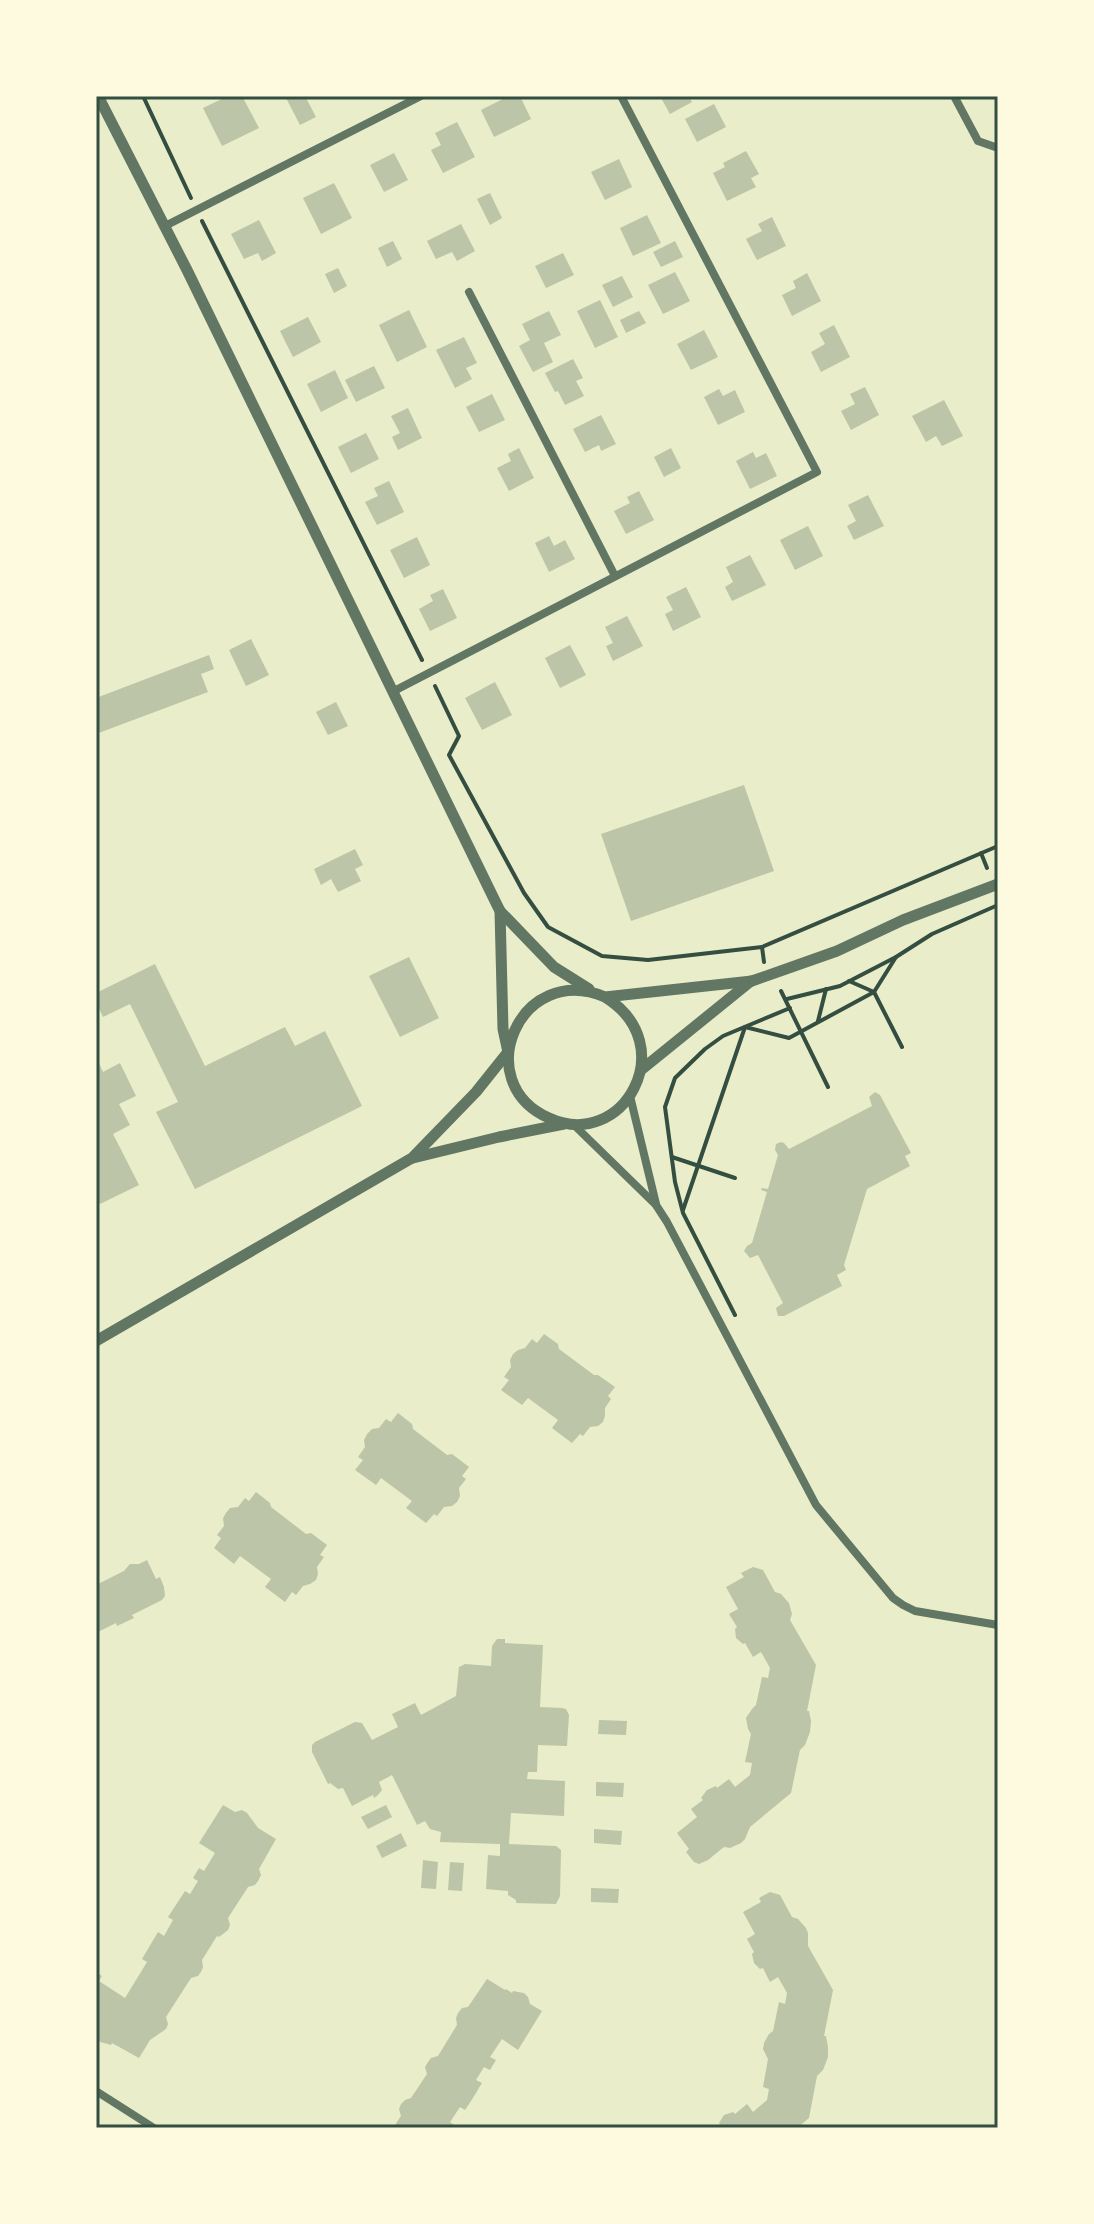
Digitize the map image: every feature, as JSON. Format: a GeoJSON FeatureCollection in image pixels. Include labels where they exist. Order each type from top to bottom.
{"type":"FeatureCollection","features":[{"type":"Feature","properties":{"kind":"street"},"geometry":{"type":"LineString","coordinates":[[98,96],[165,226],[500,911],[554,967],[623,1010],[636,1028],[642,1049],[641,1070],[630,1096],[609,1115],[591,1122],[499,1137],[412,1158]]}},
{"type":"Feature","properties":{"kind":"street"},"geometry":{"type":"LineString","coordinates":[[165,226],[421,96]]}},
{"type":"Feature","properties":{"kind":"street"},"geometry":{"type":"LineString","coordinates":[[394,691],[817,472],[621,96]]}},
{"type":"Feature","properties":{"kind":"street"},"geometry":{"type":"LineString","coordinates":[[954,96],[978,141],[998,148]]}},
{"type":"Feature","properties":{"kind":"street"},"geometry":{"type":"LineString","coordinates":[[469,292],[615,576]]}},
{"type":"Feature","properties":{"kind":"street"},"geometry":{"type":"LineString","coordinates":[[96,1341],[412,1158],[476,1092],[508,1052],[518,1021],[533,1004],[553,993],[587,991],[601,995],[752,981],[837,951],[903,920],[998,884]]}},
{"type":"Feature","properties":{"kind":"street"},"geometry":{"type":"LineString","coordinates":[[500,911],[503,1029],[510,1073],[519,1094],[545,1117],[569,1124],[656,1205],[816,1505],[893,1598],[915,1611],[998,1625]]}},
{"type":"Feature","properties":{"kind":"street"},"geometry":{"type":"LineString","coordinates":[[641,1070],[752,981]]}},
{"type":"Feature","properties":{"kind":"street"},"geometry":{"type":"LineString","coordinates":[[630,1096],[656,1205]]}},
{"type":"Feature","properties":{"kind":"street"},"geometry":{"type":"LineString","coordinates":[[96,2091],[154,2128]]}},
{"type":"Feature","properties":{"kind":"path"},"geometry":{"type":"LineString","coordinates":[[143,96],[459,736],[449,755],[516,880],[548,927],[602,956],[648,960],[762,947],[998,846]]}},
{"type":"Feature","properties":{"kind":"path"},"geometry":{"type":"LineString","coordinates":[[981,853],[987,868]]}},
{"type":"Feature","properties":{"kind":"path"},"geometry":{"type":"LineString","coordinates":[[787,999],[849,981],[932,934],[998,905]]}},
{"type":"Feature","properties":{"kind":"path"},"geometry":{"type":"LineString","coordinates":[[762,947],[764,962]]}},
{"type":"Feature","properties":{"kind":"path"},"geometry":{"type":"LineString","coordinates":[[745,1027],[789,1038],[874,992],[896,957]]}},
{"type":"Feature","properties":{"kind":"path"},"geometry":{"type":"LineString","coordinates":[[849,981],[874,992],[902,1047]]}},
{"type":"Feature","properties":{"kind":"path"},"geometry":{"type":"LineString","coordinates":[[817,1023],[826,989]]}},
{"type":"Feature","properties":{"kind":"path"},"geometry":{"type":"LineString","coordinates":[[781,991],[828,1087]]}},
{"type":"Feature","properties":{"kind":"path"},"geometry":{"type":"LineString","coordinates":[[738,1322],[683,1213],[671,1157],[665,1107],[675,1078],[705,1049],[723,1036],[790,1008]]}},
{"type":"Feature","properties":{"kind":"path"},"geometry":{"type":"LineString","coordinates":[[683,1213],[745,1027]]}},
{"type":"Feature","properties":{"kind":"path"},"geometry":{"type":"LineString","coordinates":[[671,1157],[735,1178]]}},
{"type":"Feature","properties":{"kind":"building"},"geometry":{"type":"Polygon","coordinates":[[[228,96],[242,96],[259,128],[222,146],[203,108],[228,96]]]}},
{"type":"Feature","properties":{"kind":"building"},"geometry":{"type":"Polygon","coordinates":[[[285,96],[305,96],[316,117],[300,125],[285,96]]]}},
{"type":"Feature","properties":{"kind":"building"},"geometry":{"type":"Polygon","coordinates":[[[509,96],[520,96],[531,119],[494,137],[481,110],[509,96]]]}},
{"type":"Feature","properties":{"kind":"building"},"geometry":{"type":"Polygon","coordinates":[[[660,96],[688,96],[692,102],[670,114],[660,96]]]}},
{"type":"Feature","properties":{"kind":"building"},"geometry":{"type":"Polygon","coordinates":[[[714,104],[726,127],[697,142],[685,119],[714,104]]]}},
{"type":"Feature","properties":{"kind":"building"},"geometry":{"type":"Polygon","coordinates":[[[457,122],[475,157],[443,173],[431,150],[441,145],[435,133],[457,122]]]}},
{"type":"Feature","properties":{"kind":"building"},"geometry":{"type":"Polygon","coordinates":[[[746,151],[759,174],[751,178],[756,187],[727,201],[713,173],[725,167],[723,163],[746,151]]]}},
{"type":"Feature","properties":{"kind":"building"},"geometry":{"type":"Polygon","coordinates":[[[394,153],[408,180],[384,192],[370,165],[394,153]]]}},
{"type":"Feature","properties":{"kind":"building"},"geometry":{"type":"Polygon","coordinates":[[[619,159],[632,187],[605,200],[591,172],[619,159]]]}},
{"type":"Feature","properties":{"kind":"building"},"geometry":{"type":"Polygon","coordinates":[[[334,183],[352,218],[321,234],[303,198],[334,183]]]}},
{"type":"Feature","properties":{"kind":"building"},"geometry":{"type":"Polygon","coordinates":[[[490,193],[502,218],[490,225],[477,199],[490,193]]]}},
{"type":"Feature","properties":{"kind":"building"},"geometry":{"type":"Polygon","coordinates":[[[647,215],[661,243],[633,256],[620,228],[647,215]]]}},
{"type":"Feature","properties":{"kind":"building"},"geometry":{"type":"Polygon","coordinates":[[[772,217],[786,246],[757,260],[746,239],[762,231],[758,224],[772,217]]]}},
{"type":"Feature","properties":{"kind":"building"},"geometry":{"type":"Polygon","coordinates":[[[259,220],[276,253],[262,261],[258,253],[244,259],[231,234],[259,220]]]}},
{"type":"Feature","properties":{"kind":"building"},"geometry":{"type":"Polygon","coordinates":[[[461,224],[475,251],[457,261],[452,252],[436,259],[427,241],[461,224]]]}},
{"type":"Feature","properties":{"kind":"building"},"geometry":{"type":"Polygon","coordinates":[[[393,241],[402,259],[387,267],[378,248],[393,241]]]}},
{"type":"Feature","properties":{"kind":"building"},"geometry":{"type":"Polygon","coordinates":[[[675,241],[683,257],[661,267],[653,252],[675,241]]]}},
{"type":"Feature","properties":{"kind":"building"},"geometry":{"type":"Polygon","coordinates":[[[563,253],[574,275],[546,288],[535,266],[563,253]]]}},
{"type":"Feature","properties":{"kind":"building"},"geometry":{"type":"Polygon","coordinates":[[[338,268],[347,286],[334,293],[325,274],[338,268]]]}},
{"type":"Feature","properties":{"kind":"building"},"geometry":{"type":"Polygon","coordinates":[[[675,272],[690,301],[663,314],[648,285],[675,272]]]}},
{"type":"Feature","properties":{"kind":"building"},"geometry":{"type":"Polygon","coordinates":[[[807,273],[821,301],[792,316],[782,295],[796,288],[793,281],[807,273]]]}},
{"type":"Feature","properties":{"kind":"building"},"geometry":{"type":"Polygon","coordinates":[[[622,276],[633,297],[613,307],[602,285],[622,276]]]}},
{"type":"Feature","properties":{"kind":"building"},"geometry":{"type":"Polygon","coordinates":[[[600,300],[618,337],[595,348],[577,311],[600,300]]]}},
{"type":"Feature","properties":{"kind":"building"},"geometry":{"type":"Polygon","coordinates":[[[409,310],[427,347],[397,362],[379,325],[409,310]]]}},
{"type":"Feature","properties":{"kind":"building"},"geometry":{"type":"Polygon","coordinates":[[[549,311],[561,335],[544,343],[553,362],[533,372],[519,346],[530,340],[522,324],[549,311]]]}},
{"type":"Feature","properties":{"kind":"building"},"geometry":{"type":"Polygon","coordinates":[[[639,311],[646,323],[626,333],[620,320],[639,311]]]}},
{"type":"Feature","properties":{"kind":"building"},"geometry":{"type":"Polygon","coordinates":[[[308,317],[321,342],[293,357],[280,331],[308,317]]]}},
{"type":"Feature","properties":{"kind":"building"},"geometry":{"type":"Polygon","coordinates":[[[834,325],[850,357],[821,372],[811,352],[825,344],[819,333],[834,325]]]}},
{"type":"Feature","properties":{"kind":"building"},"geometry":{"type":"Polygon","coordinates":[[[704,330],[718,357],[691,370],[677,344],[704,330]]]}},
{"type":"Feature","properties":{"kind":"building"},"geometry":{"type":"Polygon","coordinates":[[[464,337],[477,363],[466,368],[472,379],[455,388],[436,350],[464,337]]]}},
{"type":"Feature","properties":{"kind":"building"},"geometry":{"type":"Polygon","coordinates":[[[573,359],[583,378],[576,381],[584,396],[565,405],[545,373],[573,359]]]}},
{"type":"Feature","properties":{"kind":"building"},"geometry":{"type":"Polygon","coordinates":[[[374,366],[385,388],[356,402],[345,380],[374,366]]]}},
{"type":"Feature","properties":{"kind":"building"},"geometry":{"type":"Polygon","coordinates":[[[335,370],[348,398],[321,412],[307,384],[335,370]]]}},
{"type":"Feature","properties":{"kind":"building"},"geometry":{"type":"Polygon","coordinates":[[[865,387],[879,415],[851,430],[841,411],[855,404],[850,394],[865,387]]]}},
{"type":"Feature","properties":{"kind":"building"},"geometry":{"type":"Polygon","coordinates":[[[719,389],[723,396],[735,390],[745,412],[718,425],[704,397],[719,389]]]}},
{"type":"Feature","properties":{"kind":"building"},"geometry":{"type":"Polygon","coordinates":[[[492,394],[505,420],[479,432],[466,407],[492,394]]]}},
{"type":"Feature","properties":{"kind":"building"},"geometry":{"type":"Polygon","coordinates":[[[944,400],[963,436],[942,446],[936,436],[926,442],[912,416],[944,400]]]}},
{"type":"Feature","properties":{"kind":"building"},"geometry":{"type":"Polygon","coordinates":[[[408,408],[422,438],[398,450],[392,437],[400,433],[391,416],[408,408]]]}},
{"type":"Feature","properties":{"kind":"building"},"geometry":{"type":"Polygon","coordinates":[[[601,415],[616,444],[601,451],[599,445],[585,452],[573,429],[601,415]]]}},
{"type":"Feature","properties":{"kind":"building"},"geometry":{"type":"Polygon","coordinates":[[[366,433],[379,459],[351,473],[338,447],[366,433]]]}},
{"type":"Feature","properties":{"kind":"building"},"geometry":{"type":"Polygon","coordinates":[[[519,448],[534,478],[509,491],[497,468],[511,461],[508,454],[519,448]]]}},
{"type":"Feature","properties":{"kind":"building"},"geometry":{"type":"Polygon","coordinates":[[[671,448],[681,468],[664,477],[654,457],[671,448]]]}},
{"type":"Feature","properties":{"kind":"building"},"geometry":{"type":"Polygon","coordinates":[[[753,452],[756,458],[766,453],[777,476],[750,489],[736,461],[753,452]]]}},
{"type":"Feature","properties":{"kind":"building"},"geometry":{"type":"Polygon","coordinates":[[[389,481],[404,512],[377,525],[365,502],[378,496],[374,488],[389,481]]]}},
{"type":"Feature","properties":{"kind":"building"},"geometry":{"type":"Polygon","coordinates":[[[639,491],[654,520],[626,534],[614,511],[630,503],[627,497],[639,491]]]}},
{"type":"Feature","properties":{"kind":"building"},"geometry":{"type":"Polygon","coordinates":[[[868,495],[884,526],[854,540],[847,526],[856,521],[848,505],[868,495]]]}},
{"type":"Feature","properties":{"kind":"building"},"geometry":{"type":"Polygon","coordinates":[[[808,526],[823,556],[795,570],[780,540],[808,526]]]}},
{"type":"Feature","properties":{"kind":"building"},"geometry":{"type":"Polygon","coordinates":[[[549,536],[554,546],[565,540],[575,559],[549,572],[535,543],[549,536]]]}},
{"type":"Feature","properties":{"kind":"building"},"geometry":{"type":"Polygon","coordinates":[[[417,537],[430,565],[404,578],[390,550],[417,537]]]}},
{"type":"Feature","properties":{"kind":"building"},"geometry":{"type":"Polygon","coordinates":[[[750,555],[766,585],[732,601],[725,587],[733,582],[726,567],[750,555]]]}},
{"type":"Feature","properties":{"kind":"building"},"geometry":{"type":"Polygon","coordinates":[[[686,587],[701,617],[673,631],[665,614],[673,610],[666,597],[686,587]]]}},
{"type":"Feature","properties":{"kind":"building"},"geometry":{"type":"Polygon","coordinates":[[[443,589],[457,618],[430,631],[419,609],[433,601],[430,595],[443,589]]]}},
{"type":"Feature","properties":{"kind":"building"},"geometry":{"type":"Polygon","coordinates":[[[627,616],[643,646],[613,661],[606,646],[613,643],[605,627],[627,616]]]}},
{"type":"Feature","properties":{"kind":"building"},"geometry":{"type":"Polygon","coordinates":[[[251,639],[269,675],[246,686],[229,650],[251,639]]]}},
{"type":"Feature","properties":{"kind":"building"},"geometry":{"type":"Polygon","coordinates":[[[570,645],[586,675],[560,688],[545,658],[570,645]]]}},
{"type":"Feature","properties":{"kind":"building"},"geometry":{"type":"Polygon","coordinates":[[[209,655],[214,669],[201,674],[208,692],[96,734],[96,698],[209,655]]]}},
{"type":"Feature","properties":{"kind":"building"},"geometry":{"type":"Polygon","coordinates":[[[495,682],[512,715],[482,730],[465,698],[495,682]]]}},
{"type":"Feature","properties":{"kind":"building"},"geometry":{"type":"Polygon","coordinates":[[[336,702],[348,726],[328,735],[316,712],[336,702]]]}},
{"type":"Feature","properties":{"kind":"building"},"geometry":{"type":"Polygon","coordinates":[[[744,785],[774,871],[631,921],[601,834],[744,785]]]}},
{"type":"Feature","properties":{"kind":"building"},"geometry":{"type":"Polygon","coordinates":[[[355,849],[363,865],[355,869],[361,881],[338,892],[331,879],[321,885],[314,869],[355,849]]]}},
{"type":"Feature","properties":{"kind":"building"},"geometry":{"type":"Polygon","coordinates":[[[409,957],[439,1018],[400,1037],[369,976],[409,957]]]}},
{"type":"Feature","properties":{"kind":"building"},"geometry":{"type":"Polygon","coordinates":[[[155,964],[205,1066],[285,1027],[295,1046],[325,1031],[362,1106],[195,1189],[156,1112],[178,1102],[130,1004],[103,1017],[96,1002],[96,993],[155,964]]]}},
{"type":"Feature","properties":{"kind":"building"},"geometry":{"type":"Polygon","coordinates":[[[96,1057],[103,1072],[120,1063],[136,1096],[119,1104],[130,1125],[113,1134],[139,1185],[100,1204],[96,1197],[96,1057]]]}},
{"type":"Feature","properties":{"kind":"building"},"geometry":{"type":"Polygon","coordinates":[[[875,1092],[880,1095],[911,1153],[905,1156],[910,1166],[867,1189],[844,1265],[846,1270],[837,1275],[842,1286],[784,1316],[778,1316],[776,1308],[783,1303],[758,1255],[750,1258],[744,1251],[752,1243],[767,1192],[761,1190],[768,1189],[778,1155],[776,1144],[784,1143],[789,1149],[872,1106],[869,1097],[875,1092]]]}},
{"type":"Feature","properties":{"kind":"building"},"geometry":{"type":"Polygon","coordinates":[[[544,1334],[558,1344],[559,1349],[615,1387],[608,1396],[611,1399],[605,1408],[603,1422],[590,1427],[572,1443],[552,1428],[558,1420],[528,1398],[522,1405],[501,1390],[509,1380],[504,1377],[511,1367],[513,1354],[525,1348],[532,1339],[537,1343],[544,1334]]]}},
{"type":"Feature","properties":{"kind":"building"},"geometry":{"type":"Polygon","coordinates":[[[398,1413],[447,1455],[452,1454],[469,1467],[462,1476],[466,1479],[459,1488],[457,1502],[444,1507],[426,1523],[406,1508],[412,1501],[381,1478],[376,1485],[355,1470],[363,1460],[358,1457],[365,1447],[367,1434],[379,1428],[386,1419],[391,1422],[398,1413]]]}},
{"type":"Feature","properties":{"kind":"building"},"geometry":{"type":"Polygon","coordinates":[[[256,1492],[306,1534],[311,1533],[327,1545],[320,1555],[324,1557],[317,1567],[316,1580],[303,1586],[296,1595],[292,1592],[285,1602],[265,1587],[271,1579],[240,1556],[234,1564],[214,1548],[221,1538],[217,1535],[224,1526],[226,1513],[230,1508],[238,1507],[245,1498],[249,1501],[256,1492]]]}},
{"type":"Feature","properties":{"kind":"building"},"geometry":{"type":"Polygon","coordinates":[[[147,1560],[156,1579],[160,1577],[165,1596],[132,1615],[134,1618],[96,1633],[96,1585],[124,1571],[130,1564],[147,1560]]]}},
{"type":"Feature","properties":{"kind":"building"},"geometry":{"type":"Polygon","coordinates":[[[753,1567],[763,1570],[775,1592],[789,1603],[790,1620],[816,1665],[807,1711],[811,1721],[810,1732],[800,1750],[791,1793],[750,1827],[741,1843],[724,1847],[699,1864],[686,1852],[689,1849],[677,1833],[697,1817],[691,1809],[703,1800],[701,1798],[707,1790],[717,1788],[729,1779],[735,1787],[750,1775],[752,1763],[745,1762],[751,1734],[746,1718],[756,1705],[762,1677],[768,1678],[770,1668],[761,1652],[753,1657],[745,1643],[736,1638],[737,1627],[729,1614],[738,1609],[726,1587],[744,1577],[741,1573],[753,1567]]]}},
{"type":"Feature","properties":{"kind":"building"},"geometry":{"type":"Polygon","coordinates":[[[497,1639],[505,1639],[505,1643],[543,1645],[540,1707],[566,1709],[569,1715],[567,1746],[538,1745],[537,1772],[528,1772],[527,1779],[565,1781],[564,1816],[511,1813],[509,1844],[556,1846],[561,1850],[560,1896],[556,1904],[516,1903],[508,1891],[486,1889],[488,1855],[500,1856],[500,1844],[440,1842],[441,1832],[430,1829],[425,1821],[417,1825],[392,1775],[379,1782],[382,1790],[378,1795],[352,1806],[343,1788],[328,1784],[312,1752],[315,1742],[355,1722],[362,1723],[372,1740],[398,1727],[392,1714],[415,1703],[421,1715],[456,1696],[459,1667],[465,1664],[491,1666],[492,1646],[497,1639]]]}},
{"type":"Feature","properties":{"kind":"building"},"geometry":{"type":"Polygon","coordinates":[[[599,1720],[627,1721],[626,1735],[598,1734],[599,1720]]]}},
{"type":"Feature","properties":{"kind":"building"},"geometry":{"type":"Polygon","coordinates":[[[596,1782],[624,1783],[623,1797],[596,1796],[596,1782]]]}},
{"type":"Feature","properties":{"kind":"building"},"geometry":{"type":"Polygon","coordinates":[[[223,1805],[235,1812],[242,1810],[247,1813],[258,1828],[276,1839],[259,1869],[261,1875],[258,1881],[248,1887],[228,1918],[228,1930],[217,1936],[202,1960],[201,1972],[191,1978],[166,2017],[166,2029],[150,2040],[139,2058],[112,2043],[100,2042],[96,2038],[96,1972],[102,1976],[99,1981],[125,1998],[147,1962],[142,1959],[158,1932],[164,1936],[173,1920],[168,1917],[185,1891],[190,1894],[198,1881],[193,1878],[199,1868],[204,1871],[215,1853],[199,1843],[223,1805]]]}},
{"type":"Feature","properties":{"kind":"building"},"geometry":{"type":"Polygon","coordinates":[[[386,1805],[392,1817],[368,1829],[361,1817],[386,1805]]]}},
{"type":"Feature","properties":{"kind":"building"},"geometry":{"type":"Polygon","coordinates":[[[594,1829],[622,1831],[621,1845],[594,1843],[594,1829]]]}},
{"type":"Feature","properties":{"kind":"building"},"geometry":{"type":"Polygon","coordinates":[[[401,1833],[407,1846],[382,1858],[376,1846],[401,1833]]]}},
{"type":"Feature","properties":{"kind":"building"},"geometry":{"type":"Polygon","coordinates":[[[423,1860],[438,1862],[436,1889],[421,1888],[423,1860]]]}},
{"type":"Feature","properties":{"kind":"building"},"geometry":{"type":"Polygon","coordinates":[[[450,1862],[464,1863],[462,1891],[448,1890],[450,1862]]]}},
{"type":"Feature","properties":{"kind":"building"},"geometry":{"type":"Polygon","coordinates":[[[591,1888],[619,1889],[618,1903],[591,1902],[591,1888]]]}},
{"type":"Feature","properties":{"kind":"building"},"geometry":{"type":"Polygon","coordinates":[[[770,1892],[780,1895],[792,1917],[806,1928],[808,1946],[833,1990],[824,2036],[828,2057],[817,2076],[809,2118],[797,2128],[716,2128],[724,2115],[735,2114],[747,2104],[753,2112],[767,2100],[769,2089],[763,2087],[768,2059],[763,2049],[764,2043],[773,2031],[779,2002],[785,2004],[787,1993],[778,1977],[770,1982],[763,1968],[754,1963],[754,1952],[747,1939],[755,1934],[743,1912],[761,1902],[759,1898],[770,1892]]]}},
{"type":"Feature","properties":{"kind":"building"},"geometry":{"type":"Polygon","coordinates":[[[487,1979],[512,1993],[524,1993],[530,2004],[542,2011],[518,2050],[502,2039],[490,2057],[496,2060],[490,2070],[484,2067],[476,2080],[482,2083],[471,2101],[465,2110],[460,2107],[450,2122],[456,2126],[454,2128],[393,2128],[401,2116],[401,2104],[411,2098],[427,2074],[425,2067],[428,2062],[438,2056],[457,2025],[458,2013],[468,2007],[487,1979]]]}}]}
